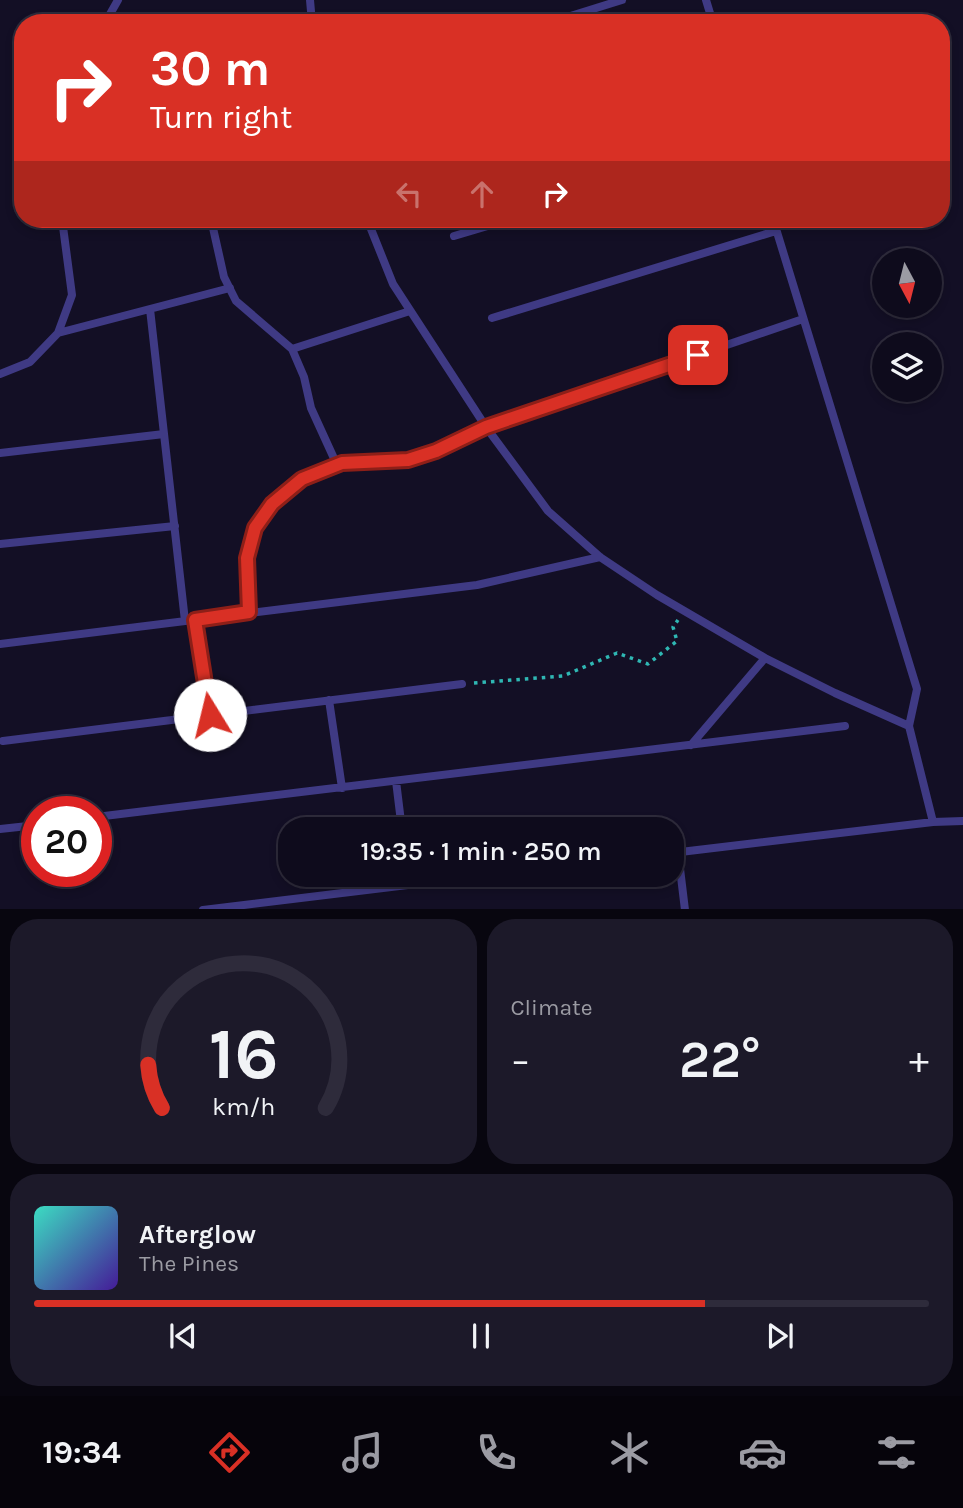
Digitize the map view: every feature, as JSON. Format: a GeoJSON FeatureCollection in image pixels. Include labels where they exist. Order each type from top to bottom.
{"type":"FeatureCollection","features":[{"type":"Feature","properties":{"kind":"lane"},"geometry":{"type":"LineString","coordinates":[[577,14],[622,0]]}},
{"type":"Feature","properties":{"kind":"lane"},"geometry":{"type":"LineString","coordinates":[[0,374],[30,362],[58,333],[72,295],[63,228]]}},
{"type":"Feature","properties":{"kind":"lane"},"geometry":{"type":"LineString","coordinates":[[213,228],[224,277],[236,301],[292,349],[304,377],[311,408],[337,465]]}},
{"type":"Feature","properties":{"kind":"lane"},"geometry":{"type":"LineString","coordinates":[[371,228],[393,284],[486,427],[548,511],[600,557],[683,611],[765,658],[909,726]]}},
{"type":"Feature","properties":{"kind":"lane"},"geometry":{"type":"LineString","coordinates":[[454,236],[481,228]]}},
{"type":"Feature","properties":{"kind":"lane"},"geometry":{"type":"LineString","coordinates":[[775,228],[917,689],[909,726],[933,822]]}},
{"type":"Feature","properties":{"kind":"lane"},"geometry":{"type":"LineString","coordinates":[[492,318],[776,231]]}},
{"type":"Feature","properties":{"kind":"lane"},"geometry":{"type":"LineString","coordinates":[[58,333],[230,288]]}},
{"type":"Feature","properties":{"kind":"lane"},"geometry":{"type":"LineString","coordinates":[[150,309],[185,621]]}},
{"type":"Feature","properties":{"kind":"lane"},"geometry":{"type":"LineString","coordinates":[[292,349],[410,311]]}},
{"type":"Feature","properties":{"kind":"lane"},"geometry":{"type":"LineString","coordinates":[[249,612],[247,558],[255,528],[272,504],[302,479],[337,465],[378,460],[408,460],[436,451],[486,427],[803,319]]}},
{"type":"Feature","properties":{"kind":"lane"},"geometry":{"type":"LineString","coordinates":[[0,453],[164,434]]}},
{"type":"Feature","properties":{"kind":"lane"},"geometry":{"type":"LineString","coordinates":[[0,544],[175,526]]}},
{"type":"Feature","properties":{"kind":"lane"},"geometry":{"type":"LineString","coordinates":[[0,644],[477,585],[600,557]]}},
{"type":"Feature","properties":{"kind":"lane"},"geometry":{"type":"LineString","coordinates":[[195,620],[210,715]]}},
{"type":"Feature","properties":{"kind":"lane"},"geometry":{"type":"LineString","coordinates":[[691,745],[765,658]]}},
{"type":"Feature","properties":{"kind":"lane"},"geometry":{"type":"LineString","coordinates":[[3,741],[462,684]]}},
{"type":"Feature","properties":{"kind":"lane"},"geometry":{"type":"LineString","coordinates":[[329,700],[342,788]]}},
{"type":"Feature","properties":{"kind":"lane"},"geometry":{"type":"LineString","coordinates":[[112,815],[845,726]]}},
{"type":"Feature","properties":{"kind":"lane"},"geometry":{"type":"LineString","coordinates":[[396,781],[400,817]]}},
{"type":"Feature","properties":{"kind":"lane"},"geometry":{"type":"LineString","coordinates":[[684,852],[933,822],[963,821]]}},
{"type":"Feature","properties":{"kind":"lane"},"geometry":{"type":"LineString","coordinates":[[0,829],[21,827]]}},
{"type":"Feature","properties":{"kind":"lane"},"geometry":{"type":"LineString","coordinates":[[203,909],[359,887]]}},
{"type":"Feature","properties":{"kind":"lane"},"geometry":{"type":"LineString","coordinates":[[681,887],[685,909]]}},
{"type":"Feature","properties":{"kind":"path"},"geometry":{"type":"LineString","coordinates":[[462,684],[563,676],[617,653],[648,664],[677,641],[673,627],[683,611]]}},
{"type":"Feature","properties":{"kind":"route"},"geometry":{"type":"LineString","coordinates":[[210,715],[195,620],[249,612],[247,558],[255,528],[272,504],[302,479],[342,463],[408,460],[436,451],[486,427],[698,355]]}}]}
